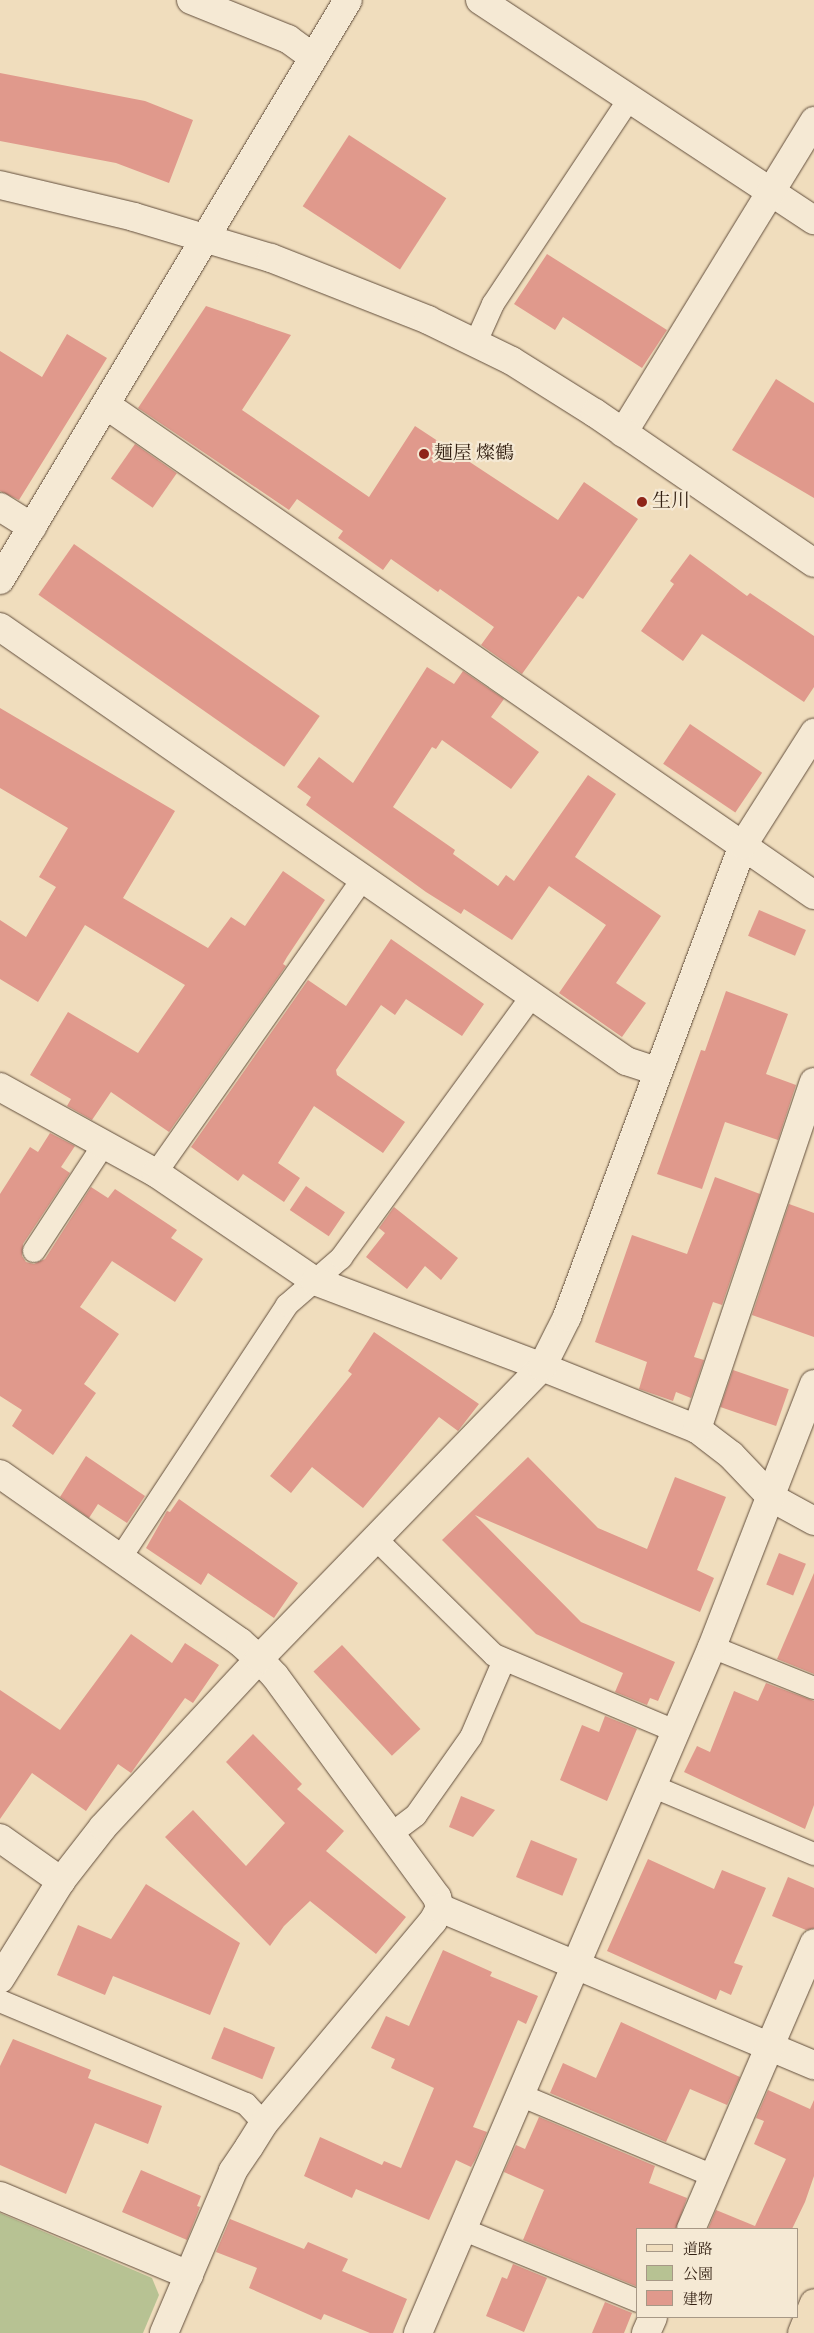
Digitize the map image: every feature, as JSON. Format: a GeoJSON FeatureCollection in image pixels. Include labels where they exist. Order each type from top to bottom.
{"type":"FeatureCollection","features":[{"type":"Feature","properties":{"kind":"main road"},"geometry":{"type":"LineString","coordinates":[[802,2333],[814,2303]]}},
{"type":"Feature","properties":{"kind":"street"},"geometry":{"type":"LineString","coordinates":[[191,0],[288,39],[313,57]]}},
{"type":"Feature","properties":{"kind":"street"},"geometry":{"type":"LineString","coordinates":[[0,580],[106,405],[203,238],[348,0]]}},
{"type":"Feature","properties":{"kind":"street"},"geometry":{"type":"LineString","coordinates":[[480,0],[814,220]]}},
{"type":"Feature","properties":{"kind":"street"},"geometry":{"type":"LineString","coordinates":[[623,433],[814,121]]}},
{"type":"Feature","properties":{"kind":"street"},"geometry":{"type":"LineString","coordinates":[[0,185],[134,217],[203,238],[372,295],[476,342],[512,360],[814,563]]}},
{"type":"Feature","properties":{"kind":"street"},"geometry":{"type":"LineString","coordinates":[[106,405],[814,895]]}},
{"type":"Feature","properties":{"kind":"street"},"geometry":{"type":"LineString","coordinates":[[0,507],[32,527]]}},
{"type":"Feature","properties":{"kind":"street"},"geometry":{"type":"LineString","coordinates":[[0,628],[626,1061],[657,1072]]}},
{"type":"Feature","properties":{"kind":"street"},"geometry":{"type":"LineString","coordinates":[[0,1979],[62,1881],[103,1826],[259,1659],[542,1366],[567,1317],[743,845],[814,733]]}},
{"type":"Feature","properties":{"kind":"street"},"geometry":{"type":"LineString","coordinates":[[697,1429],[814,1082]]}},
{"type":"Feature","properties":{"kind":"street"},"geometry":{"type":"LineString","coordinates":[[0,1087],[156,1173],[315,1281],[542,1366],[697,1429],[732,1455],[772,1498],[814,1521]]}},
{"type":"Feature","properties":{"kind":"street"},"geometry":{"type":"LineString","coordinates":[[418,2333],[712,1647],[772,1498],[814,1384]]}},
{"type":"Feature","properties":{"kind":"street"},"geometry":{"type":"LineString","coordinates":[[0,1474],[122,1557],[259,1659],[275,1676],[437,1897],[440,1908],[433,1921],[264,2123],[233,2171],[164,2333]]}},
{"type":"Feature","properties":{"kind":"street"},"geometry":{"type":"LineString","coordinates":[[0,1838],[62,1881]]}},
{"type":"Feature","properties":{"kind":"street"},"geometry":{"type":"LineString","coordinates":[[440,1908],[576,1963],[814,2065]]}},
{"type":"Feature","properties":{"kind":"street"},"geometry":{"type":"LineString","coordinates":[[691,2228],[814,1943]]}},
{"type":"Feature","properties":{"kind":"street"},"geometry":{"type":"LineString","coordinates":[[0,2196],[189,2275]]}},
{"type":"Feature","properties":{"kind":"street"},"geometry":{"type":"LineString","coordinates":[[646,2333],[653,2318]]}},
{"type":"Feature","properties":{"kind":"lane"},"geometry":{"type":"LineString","coordinates":[[476,342],[493,304],[630,98]]}},
{"type":"Feature","properties":{"kind":"lane"},"geometry":{"type":"LineString","coordinates":[[156,1173],[363,879]]}},
{"type":"Feature","properties":{"kind":"lane"},"geometry":{"type":"LineString","coordinates":[[122,1557],[287,1305],[341,1258],[532,996]]}},
{"type":"Feature","properties":{"kind":"lane"},"geometry":{"type":"LineString","coordinates":[[34,1251],[104,1144]]}},
{"type":"Feature","properties":{"kind":"lane"},"geometry":{"type":"LineString","coordinates":[[376,1539],[494,1655],[675,1731]]}},
{"type":"Feature","properties":{"kind":"lane"},"geometry":{"type":"LineString","coordinates":[[712,1647],[814,1688]]}},
{"type":"Feature","properties":{"kind":"lane"},"geometry":{"type":"LineString","coordinates":[[391,1834],[416,1815],[472,1737],[504,1660]]}},
{"type":"Feature","properties":{"kind":"lane"},"geometry":{"type":"LineString","coordinates":[[652,1786],[814,1854]]}},
{"type":"Feature","properties":{"kind":"lane"},"geometry":{"type":"LineString","coordinates":[[0,2002],[246,2104],[264,2123]]}},
{"type":"Feature","properties":{"kind":"lane"},"geometry":{"type":"LineString","coordinates":[[520,2095],[714,2176]]}},
{"type":"Feature","properties":{"kind":"lane"},"geometry":{"type":"LineString","coordinates":[[462,2229],[636,2301]]}},
{"type":"Feature","properties":{"kind":"green space"},"geometry":{"type":"Polygon","coordinates":[[[0,2213],[152,2278],[159,2295],[143,2333],[0,2333],[0,2213]]]}},
{"type":"Feature","properties":{"kind":"building"},"geometry":{"type":"Polygon","coordinates":[[[0,73],[145,101],[193,120],[169,183],[116,163],[0,141],[0,73]]]}},
{"type":"Feature","properties":{"kind":"building"},"geometry":{"type":"Polygon","coordinates":[[[349,135],[446,198],[400,269],[303,206],[349,135]]]}},
{"type":"Feature","properties":{"kind":"building"},"geometry":{"type":"Polygon","coordinates":[[[547,254],[667,330],[642,368],[563,317],[555,330],[514,304],[547,254]]]}},
{"type":"Feature","properties":{"kind":"building"},"geometry":{"type":"Polygon","coordinates":[[[206,306],[291,335],[242,410],[369,497],[415,426],[558,520],[584,482],[638,519],[583,599],[578,596],[522,674],[481,645],[494,627],[440,589],[438,592],[391,559],[383,570],[338,538],[343,531],[297,499],[289,510],[138,408],[206,306]]]}},
{"type":"Feature","properties":{"kind":"building"},"geometry":{"type":"Polygon","coordinates":[[[67,334],[107,358],[19,500],[0,491],[0,351],[42,377],[67,334]]]}},
{"type":"Feature","properties":{"kind":"building"},"geometry":{"type":"Polygon","coordinates":[[[776,379],[814,403],[814,498],[732,450],[776,379]]]}},
{"type":"Feature","properties":{"kind":"building"},"geometry":{"type":"Polygon","coordinates":[[[135,444],[177,473],[153,508],[111,478],[135,444]]]}},
{"type":"Feature","properties":{"kind":"building"},"geometry":{"type":"Polygon","coordinates":[[[74,544],[320,716],[284,767],[38,595],[74,544]]]}},
{"type":"Feature","properties":{"kind":"building"},"geometry":{"type":"Polygon","coordinates":[[[690,554],[747,596],[750,593],[814,636],[814,687],[804,702],[702,634],[683,661],[641,631],[674,584],[670,581],[690,554]]]}},
{"type":"Feature","properties":{"kind":"building"},"geometry":{"type":"Polygon","coordinates":[[[427,667],[454,684],[463,671],[504,699],[491,717],[539,752],[511,789],[442,740],[436,749],[432,747],[393,807],[455,850],[453,854],[498,886],[506,875],[514,881],[588,775],[616,794],[575,857],[661,916],[616,983],[646,1003],[622,1037],[559,993],[606,925],[549,886],[512,940],[464,909],[461,914],[426,892],[306,805],[311,797],[297,787],[319,757],[353,783],[427,667]]]}},
{"type":"Feature","properties":{"kind":"building"},"geometry":{"type":"Polygon","coordinates":[[[0,708],[175,811],[123,898],[208,948],[231,917],[245,926],[283,871],[325,900],[287,957],[283,964],[286,966],[169,1132],[111,1092],[92,1120],[67,1106],[71,1099],[30,1075],[68,1012],[138,1053],[185,985],[85,925],[38,1002],[0,979],[0,920],[26,937],[56,887],[39,877],[68,828],[0,788],[0,708]]]}},
{"type":"Feature","properties":{"kind":"building"},"geometry":{"type":"Polygon","coordinates":[[[690,724],[762,773],[735,812],[663,764],[690,724]]]}},
{"type":"Feature","properties":{"kind":"building"},"geometry":{"type":"Polygon","coordinates":[[[759,910],[806,930],[795,956],[748,936],[759,910]]]}},
{"type":"Feature","properties":{"kind":"building"},"geometry":{"type":"Polygon","coordinates":[[[391,939],[484,1004],[462,1036],[406,999],[395,1015],[381,1005],[336,1070],[337,1075],[405,1122],[383,1153],[314,1106],[278,1163],[300,1178],[284,1202],[243,1174],[238,1181],[191,1147],[308,980],[346,1006],[391,939]]]}},
{"type":"Feature","properties":{"kind":"building"},"geometry":{"type":"Polygon","coordinates":[[[726,991],[788,1014],[766,1074],[796,1085],[778,1140],[725,1122],[702,1189],[657,1174],[701,1050],[705,1051],[726,991]]]}},
{"type":"Feature","properties":{"kind":"building"},"geometry":{"type":"Polygon","coordinates":[[[50,1133],[75,1146],[61,1167],[70,1173],[23,1244],[22,1256],[26,1262],[34,1264],[45,1259],[91,1187],[108,1198],[115,1189],[177,1230],[171,1238],[203,1259],[175,1302],[112,1261],[80,1307],[119,1334],[84,1384],[96,1393],[53,1455],[12,1426],[22,1410],[0,1396],[0,1194],[30,1147],[38,1152],[50,1133]]]}},
{"type":"Feature","properties":{"kind":"building"},"geometry":{"type":"Polygon","coordinates":[[[715,1177],[760,1194],[722,1305],[713,1302],[694,1357],[704,1360],[691,1398],[676,1392],[673,1401],[639,1389],[647,1362],[595,1342],[632,1235],[687,1254],[715,1177]]]}},
{"type":"Feature","properties":{"kind":"building"},"geometry":{"type":"Polygon","coordinates":[[[306,1186],[345,1212],[329,1236],[290,1210],[306,1186]]]}},
{"type":"Feature","properties":{"kind":"building"},"geometry":{"type":"Polygon","coordinates":[[[789,1204],[814,1213],[814,1337],[752,1315],[789,1204]]]}},
{"type":"Feature","properties":{"kind":"building"},"geometry":{"type":"Polygon","coordinates":[[[394,1207],[458,1258],[441,1280],[425,1266],[407,1289],[366,1257],[385,1233],[379,1228],[394,1207]]]}},
{"type":"Feature","properties":{"kind":"building"},"geometry":{"type":"Polygon","coordinates":[[[374,1332],[479,1404],[458,1431],[439,1417],[363,1508],[312,1467],[291,1493],[270,1476],[352,1374],[348,1371],[374,1332]]]}},
{"type":"Feature","properties":{"kind":"building"},"geometry":{"type":"Polygon","coordinates":[[[733,1370],[789,1389],[776,1426],[720,1407],[733,1370]]]}},
{"type":"Feature","properties":{"kind":"building"},"geometry":{"type":"Polygon","coordinates":[[[86,1456],[145,1496],[127,1523],[98,1504],[89,1518],[60,1497],[86,1456]]]}},
{"type":"Feature","properties":{"kind":"building"},"geometry":{"type":"Polygon","coordinates":[[[528,1457],[598,1528],[647,1549],[675,1477],[726,1497],[697,1570],[714,1578],[700,1612],[475,1515],[581,1622],[675,1662],[658,1701],[650,1698],[647,1705],[615,1692],[623,1673],[536,1634],[442,1540],[528,1457]]]}},
{"type":"Feature","properties":{"kind":"building"},"geometry":{"type":"Polygon","coordinates":[[[179,1499],[298,1583],[274,1618],[208,1573],[201,1585],[146,1548],[167,1511],[170,1512],[179,1499]]]}},
{"type":"Feature","properties":{"kind":"building"},"geometry":{"type":"Polygon","coordinates":[[[779,1553],[806,1564],[793,1595],[766,1585],[779,1553]]]}},
{"type":"Feature","properties":{"kind":"building"},"geometry":{"type":"Polygon","coordinates":[[[814,1573],[814,1674],[777,1659],[814,1573]]]}},
{"type":"Feature","properties":{"kind":"building"},"geometry":{"type":"Polygon","coordinates":[[[131,1634],[172,1663],[185,1643],[219,1665],[193,1703],[185,1698],[131,1773],[118,1764],[86,1811],[32,1773],[0,1819],[0,1690],[60,1730],[131,1634]]]}},
{"type":"Feature","properties":{"kind":"building"},"geometry":{"type":"Polygon","coordinates":[[[342,1645],[420,1729],[392,1756],[313,1672],[342,1645]]]}},
{"type":"Feature","properties":{"kind":"building"},"geometry":{"type":"Polygon","coordinates":[[[766,1683],[814,1701],[814,1805],[805,1829],[684,1772],[697,1746],[710,1752],[734,1691],[758,1701],[766,1683]]]}},
{"type":"Feature","properties":{"kind":"building"},"geometry":{"type":"Polygon","coordinates":[[[605,1716],[637,1729],[607,1801],[560,1780],[582,1725],[599,1732],[605,1716]]]}},
{"type":"Feature","properties":{"kind":"building"},"geometry":{"type":"Polygon","coordinates":[[[253,1734],[302,1784],[297,1789],[344,1831],[326,1851],[406,1917],[376,1954],[310,1901],[284,1926],[270,1946],[165,1837],[193,1810],[246,1866],[285,1823],[226,1762],[253,1734]]]}},
{"type":"Feature","properties":{"kind":"building"},"geometry":{"type":"Polygon","coordinates":[[[461,1796],[495,1810],[473,1837],[449,1827],[461,1796]]]}},
{"type":"Feature","properties":{"kind":"building"},"geometry":{"type":"Polygon","coordinates":[[[531,1840],[577,1859],[562,1896],[516,1877],[531,1840]]]}},
{"type":"Feature","properties":{"kind":"building"},"geometry":{"type":"Polygon","coordinates":[[[648,1859],[714,1889],[722,1870],[766,1888],[734,1963],[743,1966],[731,1995],[720,1990],[716,2000],[607,1951],[648,1859]]]}},
{"type":"Feature","properties":{"kind":"building"},"geometry":{"type":"Polygon","coordinates":[[[788,1877],[814,1888],[814,1928],[806,1930],[772,1916],[788,1877]]]}},
{"type":"Feature","properties":{"kind":"building"},"geometry":{"type":"Polygon","coordinates":[[[146,1884],[240,1943],[210,2015],[113,1976],[105,1995],[57,1975],[78,1925],[111,1939],[146,1884]]]}},
{"type":"Feature","properties":{"kind":"building"},"geometry":{"type":"Polygon","coordinates":[[[443,1950],[492,1972],[490,1976],[538,1996],[526,2024],[518,2020],[473,2127],[487,2132],[475,2160],[471,2167],[456,2160],[429,2220],[356,2189],[352,2198],[304,2176],[320,2137],[382,2165],[384,2161],[401,2168],[434,2088],[391,2068],[395,2059],[371,2048],[386,2016],[409,2026],[443,1950]]]}},
{"type":"Feature","properties":{"kind":"building"},"geometry":{"type":"Polygon","coordinates":[[[621,2022],[740,2077],[727,2105],[690,2089],[666,2142],[550,2093],[563,2063],[596,2078],[621,2022]]]}},
{"type":"Feature","properties":{"kind":"building"},"geometry":{"type":"Polygon","coordinates":[[[224,2027],[275,2048],[262,2079],[211,2059],[224,2027]]]}},
{"type":"Feature","properties":{"kind":"building"},"geometry":{"type":"Polygon","coordinates":[[[13,2039],[91,2070],[88,2078],[162,2106],[148,2144],[95,2123],[66,2194],[0,2165],[0,2066],[13,2039]]]}},
{"type":"Feature","properties":{"kind":"building"},"geometry":{"type":"Polygon","coordinates":[[[768,2090],[810,2109],[814,2100],[814,2176],[805,2202],[792,2228],[708,2228],[716,2210],[755,2226],[786,2159],[754,2144],[764,2121],[756,2118],[768,2090]]]}},
{"type":"Feature","properties":{"kind":"building"},"geometry":{"type":"Polygon","coordinates":[[[539,2117],[655,2166],[649,2183],[687,2198],[676,2228],[636,2228],[636,2286],[523,2240],[544,2190],[504,2172],[516,2145],[525,2149],[539,2117]]]}},
{"type":"Feature","properties":{"kind":"building"},"geometry":{"type":"Polygon","coordinates":[[[141,2170],[201,2196],[197,2206],[200,2207],[187,2240],[122,2212],[141,2170]]]}},
{"type":"Feature","properties":{"kind":"building"},"geometry":{"type":"Polygon","coordinates":[[[230,2219],[304,2249],[308,2242],[348,2259],[342,2271],[407,2299],[393,2333],[370,2333],[324,2314],[321,2320],[249,2288],[257,2268],[216,2252],[230,2219]]]}},
{"type":"Feature","properties":{"kind":"building"},"geometry":{"type":"Polygon","coordinates":[[[513,2264],[547,2278],[524,2332],[486,2316],[502,2277],[507,2279],[513,2264]]]}},
{"type":"Feature","properties":{"kind":"building"},"geometry":{"type":"Polygon","coordinates":[[[605,2302],[632,2313],[624,2333],[592,2333],[605,2302]]]}},
{"type":"Feature","properties":{"kind":"place","name":"麺屋 燦鶴"},"geometry":{"type":"Point","coordinates":[424,454]}},
{"type":"Feature","properties":{"kind":"place","name":"生川"},"geometry":{"type":"Point","coordinates":[642,502]}}]}
